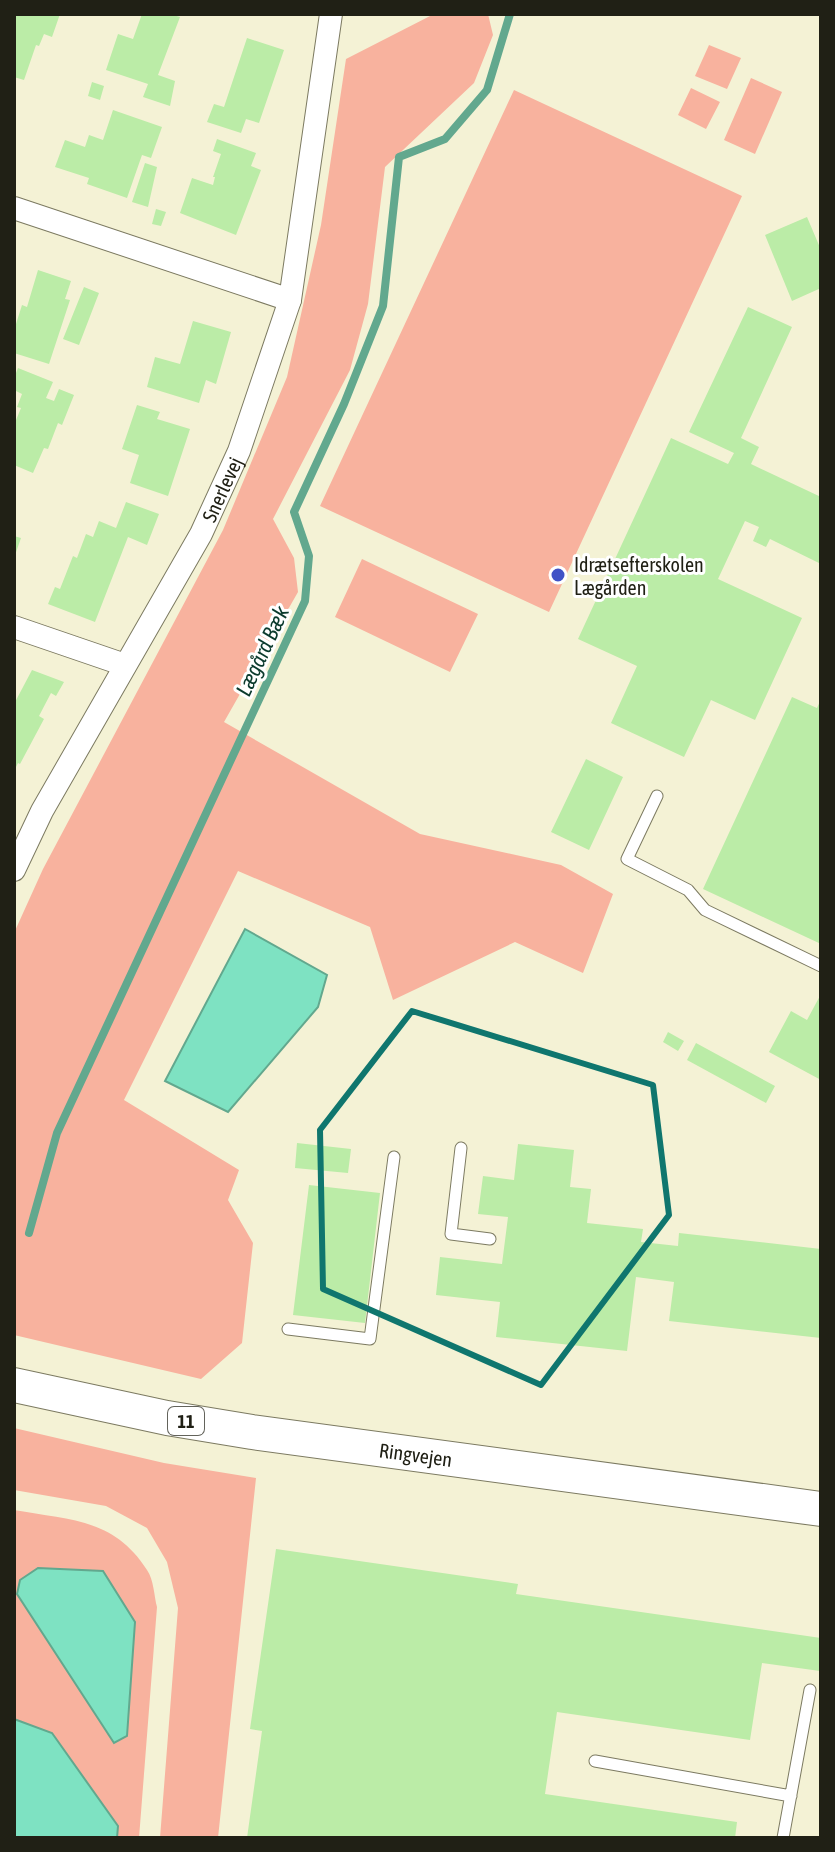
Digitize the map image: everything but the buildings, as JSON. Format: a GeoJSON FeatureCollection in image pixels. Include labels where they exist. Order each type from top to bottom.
{"type":"FeatureCollection","features":[{"type":"Feature","properties":{"kind":"main road","name":"Ringvejen"},"geometry":{"type":"LineString","coordinates":[[14,1385],[167,1418],[252,1432],[821,1509]]}},
{"type":"Feature","properties":{"kind":"street","name":"Snerlevej"},"geometry":{"type":"LineString","coordinates":[[14,870],[42,811],[201,534],[233,465],[290,300],[331,14]]}},
{"type":"Feature","properties":{"kind":"street"},"geometry":{"type":"LineString","coordinates":[[14,208],[290,300]]}},
{"type":"Feature","properties":{"kind":"street"},"geometry":{"type":"LineString","coordinates":[[14,627],[125,665]]}},
{"type":"Feature","properties":{"kind":"lane"},"geometry":{"type":"LineString","coordinates":[[657,796],[627,859],[688,890],[705,910],[821,966]]}},
{"type":"Feature","properties":{"kind":"lane"},"geometry":{"type":"LineString","coordinates":[[461,1148],[451,1234],[490,1239]]}},
{"type":"Feature","properties":{"kind":"lane"},"geometry":{"type":"LineString","coordinates":[[288,1329],[370,1339],[394,1157]]}},
{"type":"Feature","properties":{"kind":"lane"},"geometry":{"type":"LineString","coordinates":[[783,1838],[810,1690]]}},
{"type":"Feature","properties":{"kind":"lane"},"geometry":{"type":"LineString","coordinates":[[595,1761],[791,1796]]}},
{"type":"Feature","properties":{"kind":"highlighted area"},"geometry":{"type":"Polygon","coordinates":[[[412,1011],[653,1085],[669,1215],[541,1385],[323,1289],[320,1130],[412,1011]]]}},
{"type":"Feature","properties":{"kind":"shaded area"},"geometry":{"type":"Polygon","coordinates":[[[434,14],[488,14],[493,35],[474,83],[385,167],[368,304],[350,370],[273,519],[294,558],[298,592],[224,722],[420,834],[561,865],[613,894],[583,973],[515,942],[393,1000],[370,927],[238,871],[124,1100],[239,1170],[228,1200],[253,1243],[242,1343],[201,1379],[14,1335],[14,933],[43,869],[223,530],[287,377],[321,225],[346,59],[434,14]]]}},
{"type":"Feature","properties":{"kind":"shaded area"},"geometry":{"type":"Polygon","coordinates":[[[709,45],[741,58],[727,89],[695,76],[709,45]]]}},
{"type":"Feature","properties":{"kind":"shaded area"},"geometry":{"type":"Polygon","coordinates":[[[751,78],[782,92],[755,154],[724,140],[751,78]]]}},
{"type":"Feature","properties":{"kind":"shaded area"},"geometry":{"type":"Polygon","coordinates":[[[691,88],[720,102],[706,129],[678,115],[691,88]]]}},
{"type":"Feature","properties":{"kind":"shaded area"},"geometry":{"type":"Polygon","coordinates":[[[514,90],[742,196],[549,612],[320,506],[514,90]]]}},
{"type":"Feature","properties":{"kind":"shaded area"},"geometry":{"type":"Polygon","coordinates":[[[362,559],[478,614],[450,672],[335,617],[362,559]]]}},
{"type":"Feature","properties":{"kind":"shaded area"},"geometry":{"type":"Polygon","coordinates":[[[245,929],[327,975],[318,1007],[228,1112],[165,1081],[245,929]]]}},
{"type":"Feature","properties":{"kind":"shaded area"},"geometry":{"type":"Polygon","coordinates":[[[14,1428],[164,1463],[256,1478],[218,1838],[160,1838],[178,1608],[167,1562],[147,1528],[106,1506],[14,1490],[14,1428]]]}},
{"type":"Feature","properties":{"kind":"shaded area"},"geometry":{"type":"Polygon","coordinates":[[[14,1510],[72,1520],[105,1531],[134,1553],[151,1578],[157,1607],[139,1838],[117,1838],[118,1826],[52,1733],[14,1719],[14,1510]]]}},
{"type":"Feature","properties":{"kind":"shaded area"},"geometry":{"type":"Polygon","coordinates":[[[38,1568],[103,1571],[135,1622],[127,1736],[114,1743],[17,1594],[20,1580],[38,1568]]]}},
{"type":"Feature","properties":{"kind":"shaded area"},"geometry":{"type":"Polygon","coordinates":[[[14,1719],[52,1733],[118,1826],[117,1838],[14,1838],[14,1719]]]}},
{"type":"Feature","properties":{"kind":"waterway","name":"Lægård Bæk"},"geometry":{"type":"LineString","coordinates":[[29,1233],[57,1133],[305,601],[309,556],[294,512],[344,404],[383,306],[399,157],[445,139],[487,90],[510,14]]}},
{"type":"Feature","properties":{"kind":"place","name":"Idrætsefterskolen Lægården"},"geometry":{"type":"Point","coordinates":[558,575]}}]}
